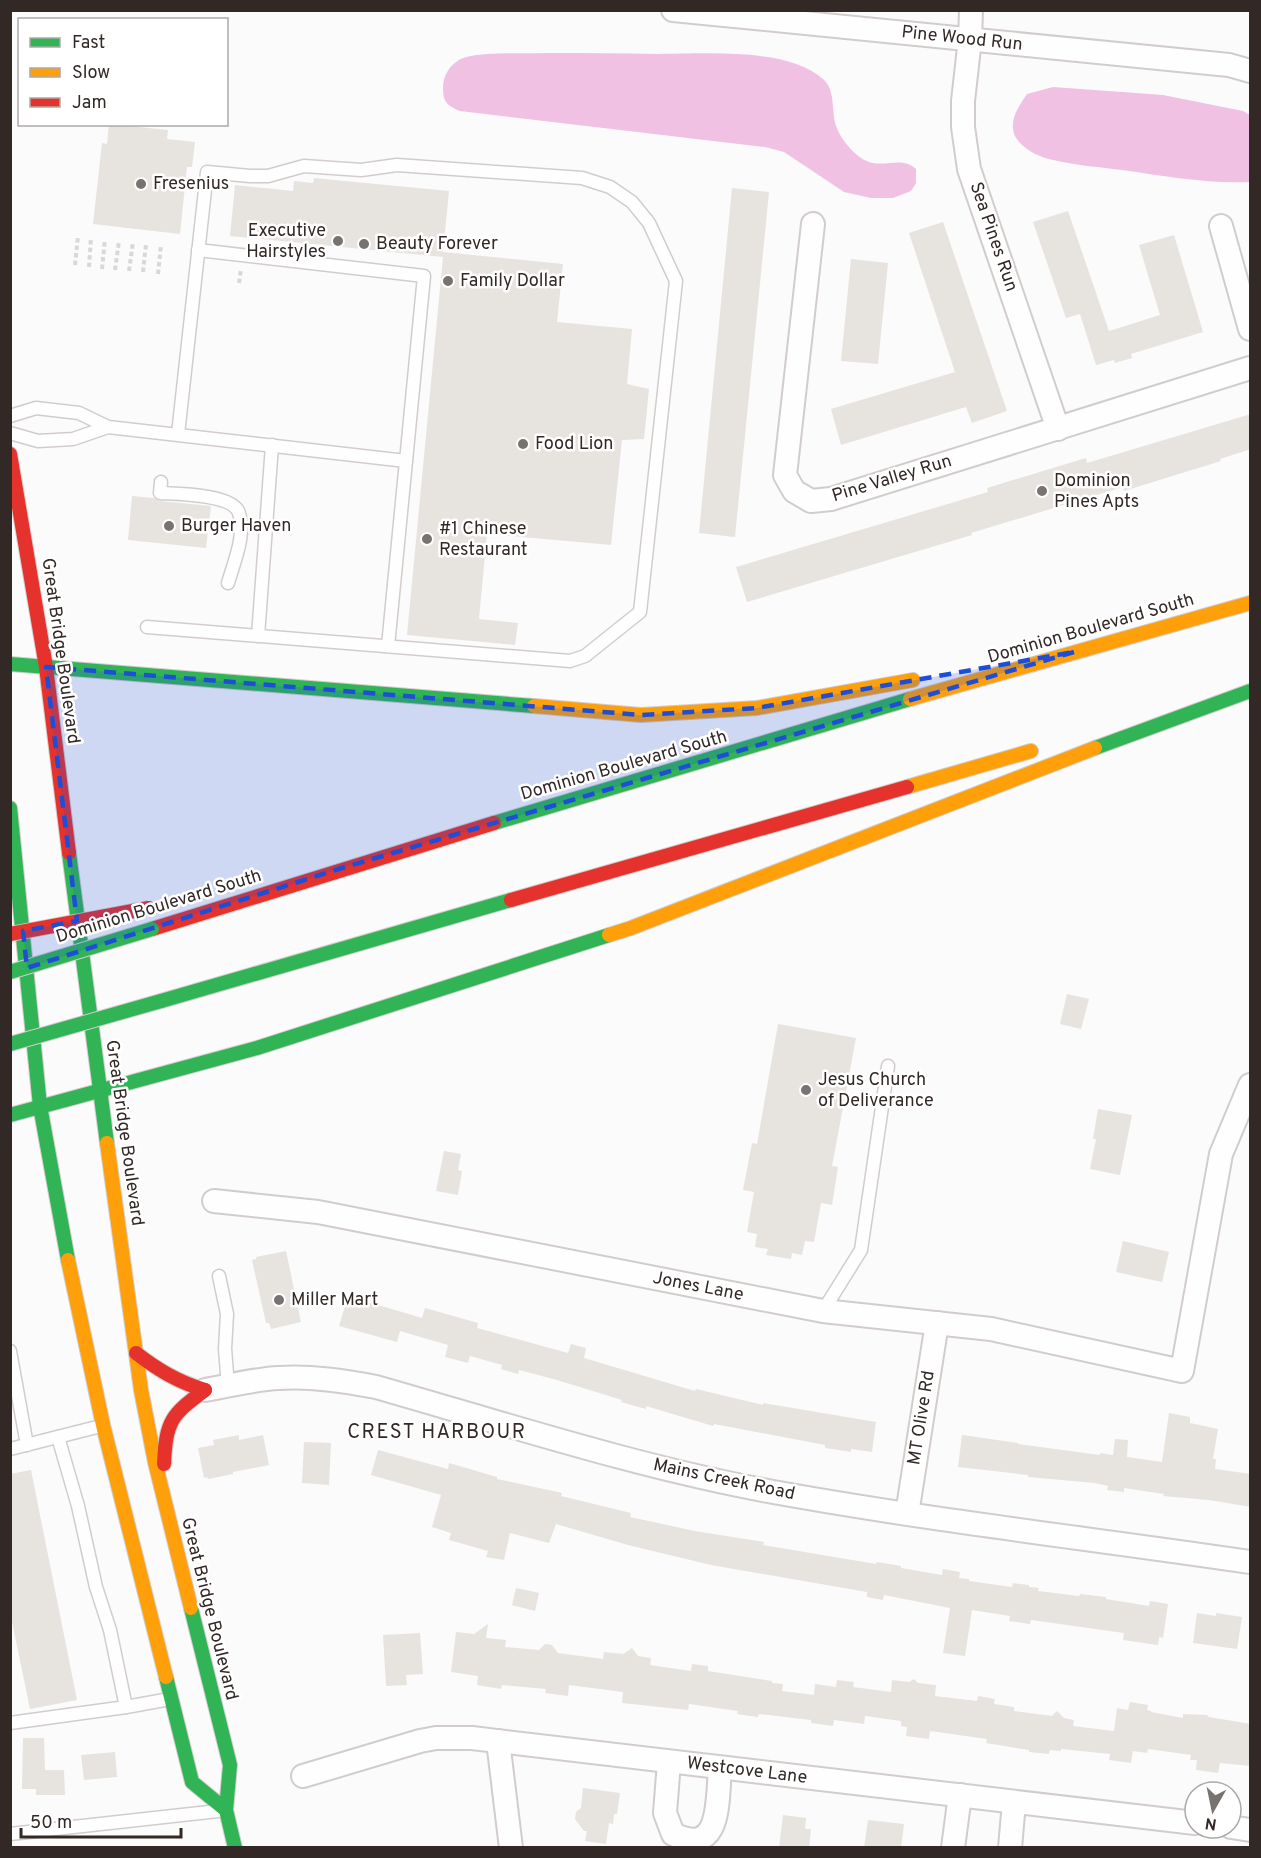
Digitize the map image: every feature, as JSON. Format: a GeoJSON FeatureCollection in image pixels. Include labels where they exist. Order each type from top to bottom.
{"type":"FeatureCollection","features":[{"type":"Feature","properties":{"kind":"main road","name":"Great Bridge Boulevard"},"geometry":{"type":"LineString","coordinates":[[10,454],[46,667],[99,1092],[141,1390],[164,1500],[230,1765],[226,1810],[235,1848]]}},
{"type":"Feature","properties":{"kind":"main road","name":"Dominion Boulevard South"},"geometry":{"type":"LineString","coordinates":[[10,972],[342,868],[1074,652],[1251,603]]}},
{"type":"Feature","properties":{"kind":"main road"},"geometry":{"type":"LineString","coordinates":[[944,675],[1074,652]]}},
{"type":"Feature","properties":{"kind":"main road"},"geometry":{"type":"LineString","coordinates":[[10,664],[641,715],[757,708],[921,679]]}},
{"type":"Feature","properties":{"kind":"main road"},"geometry":{"type":"LineString","coordinates":[[10,1115],[257,1048],[631,928],[1040,768],[1251,690]]}},
{"type":"Feature","properties":{"kind":"main road"},"geometry":{"type":"LineString","coordinates":[[1101,731],[1251,690]]}},
{"type":"Feature","properties":{"kind":"main road"},"geometry":{"type":"LineString","coordinates":[[10,1044],[1044,747]]}},
{"type":"Feature","properties":{"kind":"main road"},"geometry":{"type":"LineString","coordinates":[[10,808],[40,1106],[59,1216],[103,1425],[172,1687],[192,1782],[226,1810]]}},
{"type":"Feature","properties":{"kind":"main road"},"geometry":{"type":"LineString","coordinates":[[228,891],[342,868]]}},
{"type":"Feature","properties":{"kind":"main road"},"geometry":{"type":"LineString","coordinates":[[10,934],[154,907]]}},
{"type":"Feature","properties":{"kind":"main road"},"geometry":{"type":"LineString","coordinates":[[126,1390],[136,1353],[160,1372],[182,1384],[205,1390]]}},
{"type":"Feature","properties":{"kind":"main road"},"geometry":{"type":"LineString","coordinates":[[164,1500],[166,1429],[176,1413],[205,1390]]}},
{"type":"Feature","properties":{"kind":"main road"},"geometry":{"type":"LineString","coordinates":[[103,1425],[115,1410]]}},
{"type":"Feature","properties":{"kind":"main road"},"geometry":{"type":"LineString","coordinates":[[103,1425],[122,1432]]}},
{"type":"Feature","properties":{"kind":"main road"},"geometry":{"type":"LineString","coordinates":[[159,1540],[182,1572]]}},
{"type":"Feature","properties":{"kind":"main road"},"geometry":{"type":"LineString","coordinates":[[188,1660],[198,1637]]}},
{"type":"Feature","properties":{"kind":"street","name":"Sea Pines Run"},"geometry":{"type":"LineString","coordinates":[[971,10],[963,101],[963,127],[969,169],[1058,429]]}},
{"type":"Feature","properties":{"kind":"street","name":"Pine Wood Run"},"geometry":{"type":"LineString","coordinates":[[681,11],[747,14],[1230,65],[1251,71]]}},
{"type":"Feature","properties":{"kind":"street","name":"Pine Valley Run"},"geometry":{"type":"LineString","coordinates":[[813,224],[785,475],[794,491],[811,501],[831,499],[1251,368]]}},
{"type":"Feature","properties":{"kind":"street"},"geometry":{"type":"LineString","coordinates":[[1221,226],[1251,329]]}},
{"type":"Feature","properties":{"kind":"street","name":"Jones Lane"},"geometry":{"type":"LineString","coordinates":[[214,1201],[318,1212],[823,1311],[991,1329],[1182,1371],[1221,1154],[1251,1085]]}},
{"type":"Feature","properties":{"kind":"street","name":"MT Olive Rd"},"geometry":{"type":"LineString","coordinates":[[907,1514],[937,1323]]}},
{"type":"Feature","properties":{"kind":"street","name":"Mains Creek Road"},"geometry":{"type":"LineString","coordinates":[[205,1390],[276,1378],[304,1377],[376,1387],[689,1475],[778,1493],[907,1514],[1251,1562]]}},
{"type":"Feature","properties":{"kind":"street","name":"Westcove Lane"},"geometry":{"type":"LineString","coordinates":[[303,1776],[420,1741],[452,1738],[498,1740],[1183,1822]]}},
{"type":"Feature","properties":{"kind":"street"},"geometry":{"type":"LineString","coordinates":[[498,1740],[511,1848]]}},
{"type":"Feature","properties":{"kind":"street"},"geometry":{"type":"LineString","coordinates":[[669,1762],[665,1813],[673,1834],[686,1840],[699,1840],[709,1834],[714,1825],[720,1768]]}},
{"type":"Feature","properties":{"kind":"street"},"geometry":{"type":"LineString","coordinates":[[953,1848],[960,1795]]}},
{"type":"Feature","properties":{"kind":"street"},"geometry":{"type":"LineString","coordinates":[[1010,1848],[1014,1802]]}},
{"type":"Feature","properties":{"kind":"lane"},"geometry":{"type":"LineString","coordinates":[[147,627],[570,661],[585,656],[640,612],[676,281],[649,223],[633,202],[610,187],[582,178],[397,165],[361,170],[304,166],[268,176],[207,172],[178,434]]}},
{"type":"Feature","properties":{"kind":"lane"},"geometry":{"type":"LineString","coordinates":[[198,250],[424,276],[388,646]]}},
{"type":"Feature","properties":{"kind":"lane"},"geometry":{"type":"LineString","coordinates":[[10,416],[36,408],[79,413],[108,427],[406,461]]}},
{"type":"Feature","properties":{"kind":"lane"},"geometry":{"type":"LineString","coordinates":[[10,433],[38,441],[73,439],[108,427]]}},
{"type":"Feature","properties":{"kind":"lane"},"geometry":{"type":"LineString","coordinates":[[258,636],[272,445]]}},
{"type":"Feature","properties":{"kind":"lane"},"geometry":{"type":"LineString","coordinates":[[161,482],[160,493],[212,497],[231,504],[239,511],[238,547],[228,583]]}},
{"type":"Feature","properties":{"kind":"lane"},"geometry":{"type":"LineString","coordinates":[[823,1311],[861,1250],[888,1066]]}},
{"type":"Feature","properties":{"kind":"lane"},"geometry":{"type":"LineString","coordinates":[[219,1276],[227,1314],[225,1349],[228,1386]]}},
{"type":"Feature","properties":{"kind":"lane"},"geometry":{"type":"LineString","coordinates":[[10,1351],[27,1445]]}},
{"type":"Feature","properties":{"kind":"lane"},"geometry":{"type":"LineString","coordinates":[[10,1449],[103,1425]]}},
{"type":"Feature","properties":{"kind":"lane"},"geometry":{"type":"LineString","coordinates":[[58,1437],[78,1506],[96,1587],[110,1630],[126,1707]]}},
{"type":"Feature","properties":{"kind":"lane"},"geometry":{"type":"LineString","coordinates":[[10,1724],[126,1707],[172,1687]]}},
{"type":"Feature","properties":{"kind":"lane"},"geometry":{"type":"LineString","coordinates":[[10,1834],[226,1810]]}},
{"type":"Feature","properties":{"kind":"path"},"geometry":{"type":"LineString","coordinates":[[75,265],[78,236]]}},
{"type":"Feature","properties":{"kind":"path"},"geometry":{"type":"LineString","coordinates":[[89,267],[92,237]]}},
{"type":"Feature","properties":{"kind":"path"},"geometry":{"type":"LineString","coordinates":[[102,269],[105,239]]}},
{"type":"Feature","properties":{"kind":"path"},"geometry":{"type":"LineString","coordinates":[[116,270],[119,240]]}},
{"type":"Feature","properties":{"kind":"path"},"geometry":{"type":"LineString","coordinates":[[129,271],[133,242]]}},
{"type":"Feature","properties":{"kind":"path"},"geometry":{"type":"LineString","coordinates":[[143,272],[146,244]]}},
{"type":"Feature","properties":{"kind":"path"},"geometry":{"type":"LineString","coordinates":[[158,274],[161,245]]}},
{"type":"Feature","properties":{"kind":"highlighted area"},"geometry":{"type":"Polygon","coordinates":[[[1074,652],[342,868],[27,968],[23,931],[77,921],[46,667],[641,715],[757,708],[1074,652]]]}},
{"type":"Feature","properties":{"kind":"shaded area"},"geometry":{"type":"Polygon","coordinates":[[[721,53],[768,57],[789,62],[808,69],[827,84],[832,95],[836,126],[847,145],[857,155],[873,163],[909,165],[916,169],[916,183],[911,191],[893,198],[871,198],[844,192],[784,152],[765,147],[460,111],[445,100],[444,79],[450,68],[459,60],[488,54],[721,53]]]}},
{"type":"Feature","properties":{"kind":"shaded area"},"geometry":{"type":"Polygon","coordinates":[[[1053,87],[1163,95],[1243,111],[1250,115],[1250,182],[1202,181],[1170,177],[1067,163],[1035,154],[1025,148],[1015,136],[1014,119],[1027,94],[1053,87]]]}},
{"type":"Feature","properties":{"kind":"building","name":"Fresenius"},"geometry":{"type":"Polygon","coordinates":[[[109,126],[168,130],[167,139],[195,142],[192,167],[187,167],[180,234],[93,224],[102,143],[107,144],[109,126]]]}},
{"type":"Feature","properties":{"kind":"building"},"geometry":{"type":"Polygon","coordinates":[[[314,178],[449,191],[443,252],[563,264],[557,322],[632,329],[627,384],[649,389],[644,439],[622,440],[611,545],[487,534],[479,619],[518,623],[515,645],[407,635],[443,257],[230,236],[235,185],[293,191],[294,181],[313,183],[314,178]]]}},
{"type":"Feature","properties":{"kind":"building"},"geometry":{"type":"Polygon","coordinates":[[[732,188],[769,192],[735,537],[699,533],[732,188]]]}},
{"type":"Feature","properties":{"kind":"building"},"geometry":{"type":"Polygon","coordinates":[[[1068,211],[1109,331],[1160,315],[1139,245],[1174,235],[1203,332],[1131,354],[1132,358],[1096,365],[1080,314],[1066,318],[1033,222],[1068,211]]]}},
{"type":"Feature","properties":{"kind":"building"},"geometry":{"type":"Polygon","coordinates":[[[943,222],[1007,411],[972,423],[966,407],[841,445],[831,409],[955,372],[909,233],[943,222]]]}},
{"type":"Feature","properties":{"kind":"building"},"geometry":{"type":"Polygon","coordinates":[[[851,259],[888,263],[878,364],[841,361],[851,259]]]}},
{"type":"Feature","properties":{"kind":"building"},"geometry":{"type":"Polygon","coordinates":[[[1251,414],[1251,449],[1220,459],[1221,461],[1124,491],[1123,487],[747,602],[736,567],[988,492],[987,488],[1086,458],[1087,463],[1251,414]]]}},
{"type":"Feature","properties":{"kind":"building","name":"Burger Haven"},"geometry":{"type":"Polygon","coordinates":[[[132,496],[211,506],[206,548],[128,540],[132,496]]]}},
{"type":"Feature","properties":{"kind":"building"},"geometry":{"type":"Polygon","coordinates":[[[1067,994],[1089,999],[1081,1029],[1060,1024],[1067,994]]]}},
{"type":"Feature","properties":{"kind":"building","name":"Jesus Church of Deliverance"},"geometry":{"type":"Polygon","coordinates":[[[778,1024],[856,1038],[832,1166],[838,1167],[832,1205],[821,1203],[814,1242],[805,1241],[802,1255],[792,1253],[791,1259],[766,1255],[768,1249],[755,1247],[757,1234],[747,1232],[754,1192],[743,1190],[752,1143],[757,1144],[778,1024]]]}},
{"type":"Feature","properties":{"kind":"building"},"geometry":{"type":"Polygon","coordinates":[[[1098,1109],[1132,1115],[1120,1175],[1090,1169],[1096,1139],[1093,1139],[1098,1109]]]}},
{"type":"Feature","properties":{"kind":"building"},"geometry":{"type":"Polygon","coordinates":[[[444,1151],[461,1154],[458,1170],[462,1171],[458,1195],[436,1191],[444,1151]]]}},
{"type":"Feature","properties":{"kind":"building"},"geometry":{"type":"Polygon","coordinates":[[[1123,1241],[1169,1252],[1162,1282],[1116,1272],[1123,1241]]]}},
{"type":"Feature","properties":{"kind":"building","name":"Miller Mart"},"geometry":{"type":"Polygon","coordinates":[[[286,1251],[301,1322],[271,1329],[269,1323],[266,1323],[252,1260],[256,1257],[286,1251]]]}},
{"type":"Feature","properties":{"kind":"building"},"geometry":{"type":"Polygon","coordinates":[[[348,1296],[422,1318],[425,1308],[478,1323],[477,1328],[568,1353],[571,1344],[586,1348],[584,1358],[695,1391],[696,1389],[763,1405],[763,1403],[876,1422],[872,1452],[825,1448],[825,1445],[714,1424],[713,1426],[646,1406],[646,1409],[621,1402],[622,1400],[557,1380],[519,1370],[518,1374],[501,1369],[502,1365],[470,1356],[468,1363],[445,1357],[448,1345],[400,1331],[397,1342],[339,1326],[348,1296]]]}},
{"type":"Feature","properties":{"kind":"building"},"geometry":{"type":"Polygon","coordinates":[[[1169,1413],[1190,1417],[1190,1423],[1218,1429],[1213,1459],[1216,1459],[1215,1469],[1251,1474],[1251,1507],[1163,1496],[1164,1494],[1124,1488],[1124,1492],[1107,1490],[1108,1486],[1095,1483],[1028,1477],[1028,1475],[958,1467],[962,1435],[1100,1455],[1100,1453],[1113,1455],[1115,1439],[1128,1440],[1127,1457],[1162,1462],[1169,1413]]]}},
{"type":"Feature","properties":{"kind":"building"},"geometry":{"type":"Polygon","coordinates":[[[239,1435],[239,1440],[263,1435],[269,1465],[204,1478],[198,1448],[214,1445],[213,1440],[239,1435]]]}},
{"type":"Feature","properties":{"kind":"building"},"geometry":{"type":"Polygon","coordinates":[[[304,1442],[331,1443],[329,1485],[302,1483],[304,1442]]]}},
{"type":"Feature","properties":{"kind":"building"},"geometry":{"type":"Polygon","coordinates":[[[378,1450],[448,1469],[449,1463],[497,1477],[497,1479],[562,1493],[561,1496],[631,1513],[630,1517],[695,1531],[764,1542],[763,1545],[901,1566],[901,1568],[942,1575],[943,1569],[960,1572],[959,1578],[969,1579],[969,1581],[1012,1587],[1013,1583],[1029,1585],[1029,1587],[1039,1588],[1038,1591],[1106,1597],[1106,1599],[1149,1606],[1150,1601],[1168,1604],[1163,1638],[1159,1637],[1158,1645],[1123,1640],[1124,1633],[1031,1620],[1030,1624],[1009,1621],[1010,1616],[972,1610],[965,1656],[943,1653],[950,1608],[884,1595],[883,1600],[867,1597],[867,1592],[711,1565],[628,1545],[556,1524],[549,1543],[510,1533],[504,1560],[486,1557],[488,1551],[449,1540],[451,1533],[432,1527],[441,1495],[371,1475],[378,1450]]]}},
{"type":"Feature","properties":{"kind":"building"},"geometry":{"type":"Polygon","coordinates":[[[31,1470],[77,1700],[30,1709],[10,1612],[10,1474],[31,1470]]]}},
{"type":"Feature","properties":{"kind":"building"},"geometry":{"type":"Polygon","coordinates":[[[516,1588],[539,1593],[535,1611],[512,1605],[516,1588]]]}},
{"type":"Feature","properties":{"kind":"building"},"geometry":{"type":"Polygon","coordinates":[[[1197,1613],[1242,1617],[1237,1649],[1193,1643],[1197,1613]]]}},
{"type":"Feature","properties":{"kind":"building"},"geometry":{"type":"Polygon","coordinates":[[[488,1624],[486,1638],[506,1640],[505,1647],[539,1650],[545,1644],[552,1645],[558,1653],[603,1659],[604,1652],[623,1654],[632,1648],[638,1656],[651,1658],[650,1665],[691,1671],[692,1664],[708,1666],[708,1671],[783,1684],[782,1691],[814,1695],[815,1684],[836,1687],[837,1680],[854,1682],[853,1687],[891,1692],[892,1680],[909,1682],[914,1679],[918,1683],[936,1685],[935,1696],[977,1701],[978,1696],[995,1699],[994,1704],[1014,1707],[1014,1711],[1052,1716],[1057,1711],[1064,1718],[1074,1720],[1073,1726],[1114,1731],[1117,1708],[1128,1710],[1130,1702],[1148,1705],[1147,1710],[1151,1712],[1183,1718],[1183,1714],[1207,1715],[1251,1724],[1251,1766],[1220,1763],[1218,1773],[1196,1770],[1197,1760],[1190,1760],[1191,1755],[1148,1749],[1147,1753],[1133,1751],[1131,1763],[1109,1760],[1110,1754],[1061,1749],[1061,1751],[1050,1750],[1049,1754],[1029,1752],[1029,1750],[986,1743],[987,1739],[930,1731],[929,1739],[906,1736],[907,1727],[901,1726],[901,1721],[865,1716],[864,1724],[834,1720],[833,1726],[811,1723],[811,1720],[737,1714],[738,1711],[689,1704],[688,1710],[622,1703],[623,1692],[569,1685],[568,1696],[545,1693],[546,1689],[502,1685],[501,1689],[477,1685],[478,1676],[451,1672],[456,1632],[474,1634],[488,1624]]]}},
{"type":"Feature","properties":{"kind":"building"},"geometry":{"type":"Polygon","coordinates":[[[420,1633],[423,1674],[406,1675],[407,1685],[386,1686],[383,1635],[420,1633]]]}},
{"type":"Feature","properties":{"kind":"building"},"geometry":{"type":"Polygon","coordinates":[[[23,1738],[44,1738],[45,1770],[64,1770],[65,1795],[36,1795],[36,1789],[22,1789],[23,1738]]]}},
{"type":"Feature","properties":{"kind":"building"},"geometry":{"type":"Polygon","coordinates":[[[115,1752],[117,1777],[84,1780],[81,1755],[115,1752]]]}},
{"type":"Feature","properties":{"kind":"building"},"geometry":{"type":"Polygon","coordinates":[[[583,1788],[620,1793],[617,1814],[614,1814],[613,1824],[609,1823],[606,1844],[585,1841],[587,1831],[584,1831],[575,1819],[576,1812],[581,1808],[583,1788]]]}},
{"type":"Feature","properties":{"kind":"building"},"geometry":{"type":"Polygon","coordinates":[[[783,1815],[806,1818],[805,1829],[811,1829],[809,1848],[779,1848],[783,1815]]]}},
{"type":"Feature","properties":{"kind":"building"},"geometry":{"type":"Polygon","coordinates":[[[868,1820],[904,1824],[901,1848],[864,1848],[868,1820]]]}},
{"type":"Feature","properties":{"kind":"traffic: fast"},"geometry":{"type":"LineString","coordinates":[[10,664],[534,706]]}},
{"type":"Feature","properties":{"kind":"traffic: fast"},"geometry":{"type":"LineString","coordinates":[[1095,748],[1250,691]]}},
{"type":"Feature","properties":{"kind":"traffic: fast"},"geometry":{"type":"LineString","coordinates":[[494,823],[910,699]]}},
{"type":"Feature","properties":{"kind":"traffic: fast"},"geometry":{"type":"LineString","coordinates":[[10,808],[40,1106],[68,1260]]}},
{"type":"Feature","properties":{"kind":"traffic: fast"},"geometry":{"type":"LineString","coordinates":[[69,853],[107,1143]]}},
{"type":"Feature","properties":{"kind":"traffic: fast"},"geometry":{"type":"LineString","coordinates":[[161,1001],[511,900]]}},
{"type":"Feature","properties":{"kind":"traffic: fast"},"geometry":{"type":"LineString","coordinates":[[10,972],[152,929]]}},
{"type":"Feature","properties":{"kind":"traffic: fast"},"geometry":{"type":"LineString","coordinates":[[10,1115],[257,1048],[609,935]]}},
{"type":"Feature","properties":{"kind":"traffic: fast"},"geometry":{"type":"LineString","coordinates":[[10,1044],[161,1001]]}},
{"type":"Feature","properties":{"kind":"traffic: fast"},"geometry":{"type":"LineString","coordinates":[[191,1608],[230,1765],[226,1810],[235,1848]]}},
{"type":"Feature","properties":{"kind":"traffic: fast"},"geometry":{"type":"LineString","coordinates":[[166,1677],[192,1782],[226,1810]]}},
{"type":"Feature","properties":{"kind":"traffic: slow"},"geometry":{"type":"LineString","coordinates":[[910,699],[1250,603]]}},
{"type":"Feature","properties":{"kind":"traffic: slow"},"geometry":{"type":"LineString","coordinates":[[534,706],[641,715],[757,708],[913,680]]}},
{"type":"Feature","properties":{"kind":"traffic: slow"},"geometry":{"type":"LineString","coordinates":[[609,935],[1095,748]]}},
{"type":"Feature","properties":{"kind":"traffic: slow"},"geometry":{"type":"LineString","coordinates":[[907,787],[1031,751]]}},
{"type":"Feature","properties":{"kind":"traffic: slow"},"geometry":{"type":"LineString","coordinates":[[107,1143],[141,1390],[155,1462],[191,1608]]}},
{"type":"Feature","properties":{"kind":"traffic: slow"},"geometry":{"type":"LineString","coordinates":[[68,1260],[103,1425],[166,1677]]}},
{"type":"Feature","properties":{"kind":"traffic: jam"},"geometry":{"type":"LineString","coordinates":[[10,454],[46,667],[69,853]]}},
{"type":"Feature","properties":{"kind":"traffic: jam"},"geometry":{"type":"LineString","coordinates":[[511,900],[907,787]]}},
{"type":"Feature","properties":{"kind":"traffic: jam"},"geometry":{"type":"LineString","coordinates":[[152,929],[494,823]]}},
{"type":"Feature","properties":{"kind":"traffic: jam"},"geometry":{"type":"LineString","coordinates":[[10,934],[149,908]]}},
{"type":"Feature","properties":{"kind":"traffic: jam"},"geometry":{"type":"LineString","coordinates":[[136,1353],[169,1375],[205,1390]]}},
{"type":"Feature","properties":{"kind":"traffic: jam"},"geometry":{"type":"LineString","coordinates":[[164,1464],[166,1438],[172,1420],[205,1390]]}},
{"type":"Feature","properties":{"kind":"place","name":"Fresenius"},"geometry":{"type":"Point","coordinates":[141,184]}},
{"type":"Feature","properties":{"kind":"place","name":"Executive Hairstyles"},"geometry":{"type":"Point","coordinates":[338,241]}},
{"type":"Feature","properties":{"kind":"place","name":"Beauty Forever"},"geometry":{"type":"Point","coordinates":[364,244]}},
{"type":"Feature","properties":{"kind":"place","name":"Family Dollar"},"geometry":{"type":"Point","coordinates":[448,281]}},
{"type":"Feature","properties":{"kind":"place","name":"Food Lion"},"geometry":{"type":"Point","coordinates":[523,444]}},
{"type":"Feature","properties":{"kind":"place","name":"Dominion Pines Apts"},"geometry":{"type":"Point","coordinates":[1042,491]}},
{"type":"Feature","properties":{"kind":"place","name":"Burger Haven"},"geometry":{"type":"Point","coordinates":[169,526]}},
{"type":"Feature","properties":{"kind":"place","name":"#1 Chinese Restaurant"},"geometry":{"type":"Point","coordinates":[427,539]}},
{"type":"Feature","properties":{"kind":"place","name":"Jesus Church of Deliverance"},"geometry":{"type":"Point","coordinates":[806,1090]}},
{"type":"Feature","properties":{"kind":"place","name":"Miller Mart"},"geometry":{"type":"Point","coordinates":[279,1300]}},
{"type":"Feature","properties":{"kind":"district","name":"CREST HARBOUR"},"geometry":{"type":"Point","coordinates":[437,1433]}}]}
